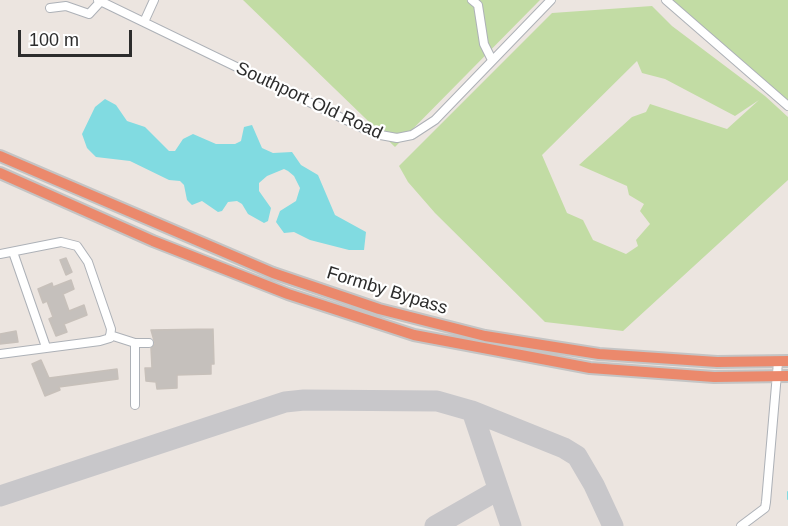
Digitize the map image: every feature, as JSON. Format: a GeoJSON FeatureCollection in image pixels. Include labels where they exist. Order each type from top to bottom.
{"type":"FeatureCollection","features":[{"type":"Feature","properties":{"kind":"highway","name":"Formby Bypass"},"geometry":{"type":"LineString","coordinates":[[0,156],[273,273],[379,309],[485,336],[599,354],[717,362],[783,361]]}},
{"type":"Feature","properties":{"kind":"highway","name":"Formby Bypass"},"geometry":{"type":"LineString","coordinates":[[0,173],[184,253],[288,294],[414,335],[590,368],[681,375],[783,377]]}},
{"type":"Feature","properties":{"kind":"street"},"geometry":{"type":"LineString","coordinates":[[144,22],[154,0]]}},
{"type":"Feature","properties":{"kind":"street","name":"Southport Old Road"},"geometry":{"type":"LineString","coordinates":[[99,1],[111,3],[144,22],[375,134],[390,138],[404,138],[427,127],[551,0]]}},
{"type":"Feature","properties":{"kind":"street"},"geometry":{"type":"LineString","coordinates":[[666,0],[788,106]]}},
{"type":"Feature","properties":{"kind":"street"},"geometry":{"type":"LineString","coordinates":[[50,8],[66,6],[89,15],[99,1]]}},
{"type":"Feature","properties":{"kind":"street"},"geometry":{"type":"LineString","coordinates":[[478,2],[484,44],[492,60]]}},
{"type":"Feature","properties":{"kind":"street"},"geometry":{"type":"LineString","coordinates":[[0,254],[62,242],[77,246],[88,262],[111,329],[110,338],[100,341],[0,354]]}},
{"type":"Feature","properties":{"kind":"street"},"geometry":{"type":"LineString","coordinates":[[13,252],[46,347]]}},
{"type":"Feature","properties":{"kind":"street"},"geometry":{"type":"LineString","coordinates":[[110,335],[135,343],[149,343]]}},
{"type":"Feature","properties":{"kind":"street"},"geometry":{"type":"LineString","coordinates":[[135,343],[135,405]]}},
{"type":"Feature","properties":{"kind":"street"},"geometry":{"type":"LineString","coordinates":[[741,526],[765,508],[783,377],[783,361]]}},
{"type":"Feature","properties":{"kind":"green space"},"geometry":{"type":"Polygon","coordinates":[[[243,0],[540,0],[395,147],[243,0]]]}},
{"type":"Feature","properties":{"kind":"green space"},"geometry":{"type":"Polygon","coordinates":[[[670,0],[788,0],[788,110],[670,0]]]}},
{"type":"Feature","properties":{"kind":"green space"},"geometry":{"type":"Polygon","coordinates":[[[652,6],[672,26],[765,96],[788,117],[788,180],[623,331],[545,322],[435,213],[408,182],[399,166],[552,13],[652,6]],[[637,61],[542,155],[567,213],[583,220],[593,240],[626,254],[638,246],[636,240],[650,224],[640,211],[644,204],[629,195],[627,186],[579,165],[632,117],[646,112],[650,104],[727,129],[759,100],[735,116],[665,79],[642,73],[637,61]]]}},
{"type":"Feature","properties":{"kind":"water"},"geometry":{"type":"Polygon","coordinates":[[[105,99],[116,105],[127,121],[145,127],[169,151],[175,151],[183,139],[193,134],[216,144],[235,144],[241,141],[244,127],[252,125],[262,148],[273,153],[292,152],[301,165],[318,175],[335,215],[366,232],[364,250],[349,250],[310,240],[294,232],[284,233],[276,222],[280,211],[296,201],[300,188],[294,176],[284,169],[267,176],[259,183],[259,191],[271,208],[268,221],[264,223],[248,214],[242,204],[237,201],[228,202],[222,211],[218,212],[202,201],[192,205],[187,200],[184,185],[180,181],[169,180],[130,161],[96,157],[87,148],[82,134],[95,107],[105,99]]]}},
{"type":"Feature","properties":{"kind":"building"},"geometry":{"type":"Polygon","coordinates":[[[66,258],[72,272],[66,275],[60,260],[66,258]]]}},
{"type":"Feature","properties":{"kind":"building"},"geometry":{"type":"Polygon","coordinates":[[[71,280],[74,289],[63,294],[69,311],[84,305],[87,315],[64,324],[67,332],[56,336],[49,319],[53,317],[47,301],[43,303],[38,289],[52,283],[53,287],[71,280]]]}},
{"type":"Feature","properties":{"kind":"building"},"geometry":{"type":"Polygon","coordinates":[[[213,329],[214,364],[211,364],[211,374],[177,375],[177,388],[157,389],[156,382],[146,381],[145,368],[152,368],[151,348],[155,344],[151,330],[213,329]]]}},
{"type":"Feature","properties":{"kind":"building"},"geometry":{"type":"Polygon","coordinates":[[[16,331],[18,342],[0,344],[0,334],[16,331]]]}},
{"type":"Feature","properties":{"kind":"building"},"geometry":{"type":"Polygon","coordinates":[[[41,360],[49,378],[117,369],[118,379],[59,387],[60,390],[45,396],[32,364],[41,360]]]}},
{"type":"Feature","properties":{"kind":"waterway"},"geometry":{"type":"LineString","coordinates":[[788,492],[788,499]]}},
{"type":"Feature","properties":{"kind":"taxiway"},"geometry":{"type":"LineString","coordinates":[[0,496],[285,402],[304,400],[437,401],[472,411],[564,448],[577,456],[594,485],[613,526]]}},
{"type":"Feature","properties":{"kind":"taxiway"},"geometry":{"type":"LineString","coordinates":[[472,411],[511,526]]}},
{"type":"Feature","properties":{"kind":"taxiway"},"geometry":{"type":"LineString","coordinates":[[435,526],[498,490]]}}]}
